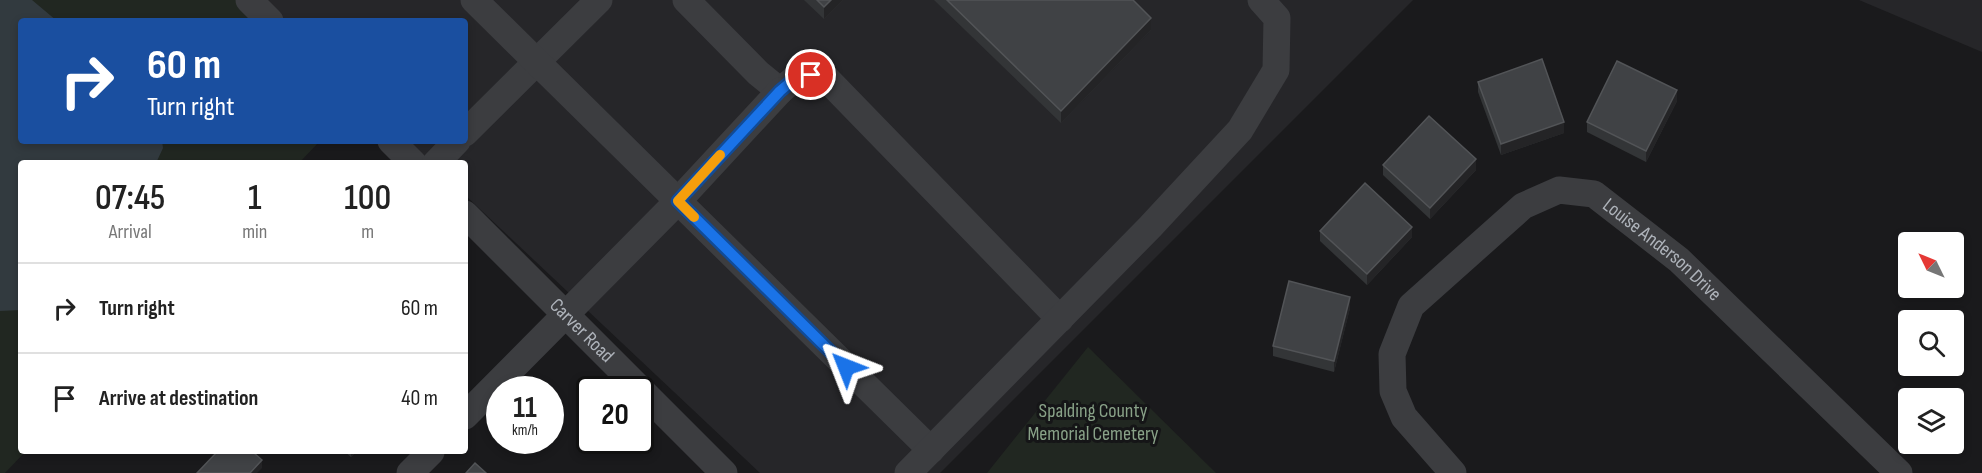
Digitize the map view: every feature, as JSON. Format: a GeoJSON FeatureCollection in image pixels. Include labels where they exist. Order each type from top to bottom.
{"type":"FeatureCollection","features":[{"type":"Feature","properties":{"kind":"street"},"geometry":{"type":"LineString","coordinates":[[249,0],[267,18]]}},
{"type":"Feature","properties":{"kind":"street"},"geometry":{"type":"LineString","coordinates":[[474,0],[931,450]]}},
{"type":"Feature","properties":{"kind":"street"},"geometry":{"type":"LineString","coordinates":[[468,130],[599,0]]}},
{"type":"Feature","properties":{"kind":"street"},"geometry":{"type":"LineString","coordinates":[[686,0],[758,73],[780,91]]}},
{"type":"Feature","properties":{"kind":"street"},"geometry":{"type":"LineString","coordinates":[[908,473],[1150,227],[1240,130],[1276,70],[1277,18],[1261,0]]}},
{"type":"Feature","properties":{"kind":"street"},"geometry":{"type":"LineString","coordinates":[[468,413],[678,201],[780,91],[799,75],[823,75],[1060,319]]}},
{"type":"Feature","properties":{"kind":"street"},"geometry":{"type":"LineString","coordinates":[[394,144],[410,160]]}},
{"type":"Feature","properties":{"kind":"street"},"geometry":{"type":"LineString","coordinates":[[439,160],[454,144]]}},
{"type":"Feature","properties":{"kind":"street","name":"Louise Anderson Drive"},"geometry":{"type":"LineString","coordinates":[[1453,473],[1404,417],[1393,391],[1392,354],[1411,306],[1523,206],[1559,190],[1594,194],[1679,260],[1899,473]]}},
{"type":"Feature","properties":{"kind":"street","name":"Carver Road"},"geometry":{"type":"LineString","coordinates":[[468,217],[724,473]]}},
{"type":"Feature","properties":{"kind":"street"},"geometry":{"type":"LineString","coordinates":[[410,473],[429,454]]}},
{"type":"Feature","properties":{"kind":"shaded area"},"geometry":{"type":"Polygon","coordinates":[[[0,0],[32,0],[53,18],[18,18],[18,144],[162,144],[163,148],[157,160],[18,160],[18,310],[0,311],[0,0]]]}},
{"type":"Feature","properties":{"kind":"shaded area"},"geometry":{"type":"Polygon","coordinates":[[[261,0],[1413,0],[940,473],[760,473],[468,198],[468,160],[429,160],[411,144],[468,144],[468,18],[280,18],[261,0]]]}},
{"type":"Feature","properties":{"kind":"shaded area"},"geometry":{"type":"Polygon","coordinates":[[[1859,0],[1982,0],[1982,52],[1859,0]]]}},
{"type":"Feature","properties":{"kind":"green space"},"geometry":{"type":"Polygon","coordinates":[[[0,0],[261,0],[280,18],[18,18],[18,144],[317,144],[302,160],[18,160],[18,454],[23,454],[5,473],[0,473],[0,0]]]}},
{"type":"Feature","properties":{"kind":"green space","name":"Spalding County Memorial Cemetery"},"geometry":{"type":"Polygon","coordinates":[[[1088,347],[1216,473],[987,473],[1088,347]]]}},
{"type":"Feature","properties":{"kind":"building"},"geometry":{"type":"Polygon","coordinates":[[[817,0],[831,0],[824,7],[817,0]]]}},
{"type":"Feature","properties":{"kind":"building"},"geometry":{"type":"Polygon","coordinates":[[[947,0],[1133,0],[1151,18],[1061,111],[947,0]]]}},
{"type":"Feature","properties":{"kind":"building"},"geometry":{"type":"Polygon","coordinates":[[[1542,59],[1564,122],[1501,144],[1478,82],[1542,59]]]}},
{"type":"Feature","properties":{"kind":"building"},"geometry":{"type":"Polygon","coordinates":[[[1617,61],[1677,90],[1646,151],[1587,122],[1617,61]]]}},
{"type":"Feature","properties":{"kind":"building"},"geometry":{"type":"Polygon","coordinates":[[[1429,116],[1476,159],[1430,208],[1383,165],[1429,116]]]}},
{"type":"Feature","properties":{"kind":"building"},"geometry":{"type":"Polygon","coordinates":[[[1365,183],[1412,227],[1367,274],[1320,231],[1365,183]]]}},
{"type":"Feature","properties":{"kind":"building"},"geometry":{"type":"Polygon","coordinates":[[[1289,281],[1350,297],[1334,361],[1273,346],[1289,281]]]}},
{"type":"Feature","properties":{"kind":"building"},"geometry":{"type":"Polygon","coordinates":[[[215,454],[255,454],[262,460],[250,473],[197,473],[215,454]]]}},
{"type":"Feature","properties":{"kind":"building"},"geometry":{"type":"Polygon","coordinates":[[[475,463],[486,473],[466,473],[475,463]]]}},
{"type":"Feature","properties":{"kind":"slow traffic"},"geometry":{"type":"LineString","coordinates":[[694,217],[678,201],[720,155]]}},
{"type":"Feature","properties":{"kind":"route"},"geometry":{"type":"LineString","coordinates":[[811,75],[799,75],[780,91],[678,201],[846,367]]}}]}
